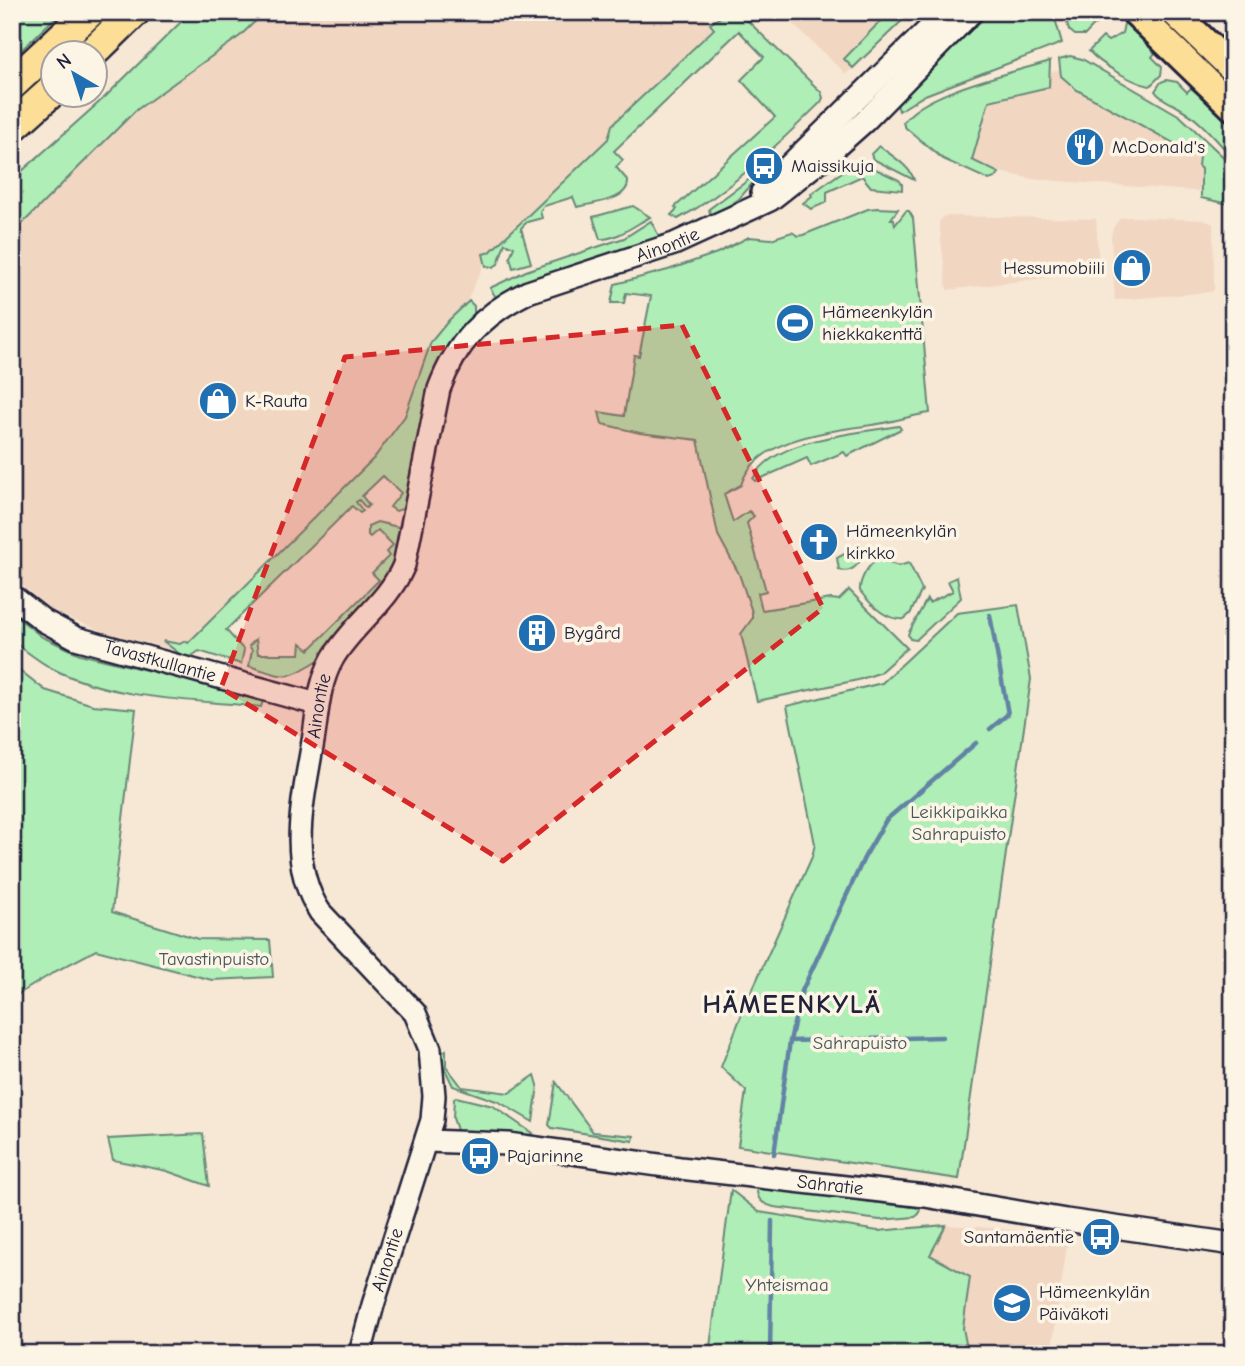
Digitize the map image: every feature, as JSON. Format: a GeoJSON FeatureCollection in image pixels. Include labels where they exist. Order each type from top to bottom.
{"type":"FeatureCollection","features":[{"type":"Feature","properties":{"kind":"highway"},"geometry":{"type":"LineString","coordinates":[[12,84],[89,12]]}},
{"type":"Feature","properties":{"kind":"highway"},"geometry":{"type":"LineString","coordinates":[[107,38],[134,12]]}},
{"type":"Feature","properties":{"kind":"highway"},"geometry":{"type":"LineString","coordinates":[[12,127],[38,104]]}},
{"type":"Feature","properties":{"kind":"main road"},"geometry":{"type":"LineString","coordinates":[[1135,12],[1233,107]]}},
{"type":"Feature","properties":{"kind":"main road"},"geometry":{"type":"LineString","coordinates":[[1174,12],[1233,69]]}},
{"type":"Feature","properties":{"kind":"street","name":"Ainontie"},"geometry":{"type":"LineString","coordinates":[[738,215],[946,12]]}},
{"type":"Feature","properties":{"kind":"street","name":"Ainontie"},"geometry":{"type":"LineString","coordinates":[[360,1354],[432,1121],[434,1096],[430,1049],[415,1013],[320,912],[307,888],[303,873],[301,812],[322,681],[333,658],[350,635],[385,599],[404,565],[439,389],[457,349],[472,332],[509,301],[528,292],[674,244],[770,200],[821,160],[876,110],[972,12]]}},
{"type":"Feature","properties":{"kind":"street","name":"Tavastkullantie"},"geometry":{"type":"LineString","coordinates":[[12,596],[44,621],[76,638],[317,704]]}},
{"type":"Feature","properties":{"kind":"street","name":"Sahratie"},"geometry":{"type":"LineString","coordinates":[[427,1141],[508,1144],[669,1167],[925,1196],[1233,1244]]}},
{"type":"Feature","properties":{"kind":"highlighted area"},"geometry":{"type":"Polygon","coordinates":[[[682,325],[823,608],[503,861],[221,688],[345,357],[682,325]]]}},
{"type":"Feature","properties":{"kind":"shaded area"},"geometry":{"type":"Polygon","coordinates":[[[265,12],[699,12],[715,29],[612,125],[608,139],[490,252],[453,330],[402,455],[194,655],[110,634],[66,617],[45,607],[12,575],[12,234],[135,111],[240,36],[265,12]]]}},
{"type":"Feature","properties":{"kind":"shaded area"},"geometry":{"type":"Polygon","coordinates":[[[780,12],[911,12],[846,74],[780,12]]]}},
{"type":"Feature","properties":{"kind":"shaded area"},"geometry":{"type":"Polygon","coordinates":[[[1063,69],[1189,132],[1233,194],[1033,179],[983,168],[944,149],[946,100],[1063,69]]]}},
{"type":"Feature","properties":{"kind":"shaded area"},"geometry":{"type":"Polygon","coordinates":[[[944,216],[1096,219],[1099,271],[947,290],[939,222],[944,216]]]}},
{"type":"Feature","properties":{"kind":"shaded area"},"geometry":{"type":"Polygon","coordinates":[[[1120,218],[1204,220],[1213,224],[1214,290],[1115,300],[1111,237],[1120,218]]]}},
{"type":"Feature","properties":{"kind":"shaded area","name":"Hämeenkylän Päiväkoti"},"geometry":{"type":"Polygon","coordinates":[[[946,1225],[994,1228],[1068,1238],[1051,1354],[968,1354],[963,1328],[970,1278],[930,1255],[946,1225]]]}},
{"type":"Feature","properties":{"kind":"green space"},"geometry":{"type":"Polygon","coordinates":[[[12,12],[61,12],[12,59],[12,12]]]}},
{"type":"Feature","properties":{"kind":"green space"},"geometry":{"type":"Polygon","coordinates":[[[191,12],[265,12],[240,36],[135,111],[12,234],[12,180],[93,108],[108,108],[108,94],[191,12]]]}},
{"type":"Feature","properties":{"kind":"green space"},"geometry":{"type":"Polygon","coordinates":[[[889,12],[911,12],[853,68],[844,59],[889,12]]]}},
{"type":"Feature","properties":{"kind":"green space"},"geometry":{"type":"Polygon","coordinates":[[[991,12],[1053,12],[1062,43],[925,95],[899,111],[897,104],[907,88],[991,12]]]}},
{"type":"Feature","properties":{"kind":"green space"},"geometry":{"type":"Polygon","coordinates":[[[1064,12],[1101,12],[1104,15],[1085,35],[1075,35],[1069,30],[1064,12]]]}},
{"type":"Feature","properties":{"kind":"green space"},"geometry":{"type":"Polygon","coordinates":[[[734,15],[749,22],[821,92],[821,102],[753,166],[717,195],[678,219],[671,215],[677,209],[675,207],[775,117],[741,80],[764,57],[739,31],[614,151],[623,160],[616,167],[628,181],[623,193],[608,200],[577,207],[573,197],[544,206],[540,211],[542,218],[527,222],[521,228],[531,263],[513,268],[510,257],[514,247],[505,243],[498,264],[493,267],[486,266],[483,254],[490,252],[608,139],[612,125],[714,29],[710,24],[722,16],[734,15]]]}},
{"type":"Feature","properties":{"kind":"green space"},"geometry":{"type":"Polygon","coordinates":[[[1125,19],[1155,53],[1152,57],[1162,67],[1161,75],[1150,86],[1117,72],[1089,51],[1103,37],[1108,41],[1122,33],[1125,19]]]}},
{"type":"Feature","properties":{"kind":"green space"},"geometry":{"type":"Polygon","coordinates":[[[1070,56],[1082,59],[1180,116],[1233,166],[1233,205],[1201,198],[1199,157],[1077,90],[1061,76],[1059,59],[1070,56]]]}},
{"type":"Feature","properties":{"kind":"green space"},"geometry":{"type":"Polygon","coordinates":[[[1050,61],[1049,87],[989,101],[972,160],[999,173],[995,178],[989,180],[943,159],[903,123],[913,112],[929,102],[970,84],[1050,61]]]}},
{"type":"Feature","properties":{"kind":"green space"},"geometry":{"type":"Polygon","coordinates":[[[1161,82],[1177,82],[1187,92],[1191,88],[1233,123],[1233,158],[1186,112],[1157,94],[1155,91],[1161,82]]]}},
{"type":"Feature","properties":{"kind":"green space"},"geometry":{"type":"Polygon","coordinates":[[[879,146],[905,166],[914,180],[873,159],[871,154],[879,146]]]}},
{"type":"Feature","properties":{"kind":"green space"},"geometry":{"type":"Polygon","coordinates":[[[865,164],[899,180],[902,190],[871,187],[862,176],[827,192],[827,202],[811,209],[803,203],[811,194],[849,167],[865,164]]]}},
{"type":"Feature","properties":{"kind":"green space"},"geometry":{"type":"Polygon","coordinates":[[[762,170],[739,199],[711,218],[709,209],[762,170]]]}},
{"type":"Feature","properties":{"kind":"green space"},"geometry":{"type":"Polygon","coordinates":[[[633,206],[650,217],[619,235],[600,239],[593,217],[633,206]]]}},
{"type":"Feature","properties":{"kind":"green space"},"geometry":{"type":"Polygon","coordinates":[[[868,209],[898,209],[891,219],[894,219],[895,225],[906,211],[909,211],[913,218],[930,413],[820,433],[780,446],[749,469],[741,485],[724,494],[733,522],[749,511],[754,516],[747,523],[766,591],[758,593],[762,610],[839,600],[849,590],[907,648],[879,673],[858,680],[757,701],[741,634],[752,619],[752,612],[739,574],[718,535],[698,440],[640,433],[602,424],[599,412],[624,416],[634,355],[639,356],[651,296],[626,293],[624,303],[611,303],[615,284],[717,253],[749,237],[771,239],[792,232],[798,236],[803,235],[868,209]]]}},
{"type":"Feature","properties":{"kind":"green space"},"geometry":{"type":"Polygon","coordinates":[[[651,221],[661,240],[497,299],[490,288],[526,271],[624,238],[651,221]]]}},
{"type":"Feature","properties":{"kind":"green space"},"geometry":{"type":"Polygon","coordinates":[[[469,301],[474,306],[474,315],[454,339],[405,508],[396,511],[390,507],[401,493],[383,476],[362,496],[369,505],[366,508],[359,500],[356,502],[363,511],[360,513],[352,506],[226,630],[244,650],[241,664],[199,651],[189,658],[163,641],[188,643],[374,458],[405,416],[431,342],[469,301]]]}},
{"type":"Feature","properties":{"kind":"green space"},"geometry":{"type":"Polygon","coordinates":[[[899,426],[901,429],[847,456],[844,452],[811,466],[807,458],[755,481],[753,479],[763,465],[778,454],[797,446],[840,435],[899,426]]]}},
{"type":"Feature","properties":{"kind":"green space"},"geometry":{"type":"Polygon","coordinates":[[[377,522],[398,527],[404,532],[391,571],[321,662],[317,661],[284,676],[249,666],[252,650],[249,646],[256,639],[258,654],[300,654],[301,643],[309,650],[379,580],[372,573],[389,556],[386,552],[393,545],[378,530],[370,537],[368,535],[368,526],[377,522]]]}},
{"type":"Feature","properties":{"kind":"green space"},"geometry":{"type":"Polygon","coordinates":[[[861,545],[865,549],[856,566],[849,570],[839,570],[837,558],[861,545]]]}},
{"type":"Feature","properties":{"kind":"green space"},"geometry":{"type":"Polygon","coordinates":[[[878,560],[899,566],[909,563],[922,590],[910,614],[904,619],[885,614],[860,591],[865,573],[878,560]]]}},
{"type":"Feature","properties":{"kind":"green space"},"geometry":{"type":"Polygon","coordinates":[[[957,577],[961,598],[916,640],[910,639],[908,634],[927,599],[929,603],[953,591],[948,581],[957,577]]]}},
{"type":"Feature","properties":{"kind":"green space","name":"Sahrapuisto"},"geometry":{"type":"Polygon","coordinates":[[[1018,605],[1031,679],[959,1179],[738,1146],[746,1091],[721,1067],[745,1006],[812,857],[815,844],[787,706],[882,683],[957,613],[1018,605]]]}},
{"type":"Feature","properties":{"kind":"green space"},"geometry":{"type":"Polygon","coordinates":[[[12,613],[42,637],[80,654],[257,697],[263,701],[261,707],[128,693],[77,679],[48,666],[12,641],[12,613]]]}},
{"type":"Feature","properties":{"kind":"green space","name":"Tavastinpuisto"},"geometry":{"type":"Polygon","coordinates":[[[12,664],[45,690],[93,705],[136,709],[112,912],[198,939],[270,940],[273,977],[212,980],[96,950],[12,998],[12,664]]]}},
{"type":"Feature","properties":{"kind":"green space"},"geometry":{"type":"Polygon","coordinates":[[[446,1050],[446,1066],[462,1087],[509,1093],[535,1075],[538,1085],[533,1122],[499,1102],[453,1086],[441,1061],[442,1052],[446,1050]]]}},
{"type":"Feature","properties":{"kind":"green space"},"geometry":{"type":"Polygon","coordinates":[[[556,1082],[593,1132],[634,1136],[633,1141],[552,1128],[549,1125],[556,1082]]]}},
{"type":"Feature","properties":{"kind":"green space"},"geometry":{"type":"Polygon","coordinates":[[[456,1097],[493,1106],[532,1133],[529,1137],[458,1133],[453,1118],[456,1097]]]}},
{"type":"Feature","properties":{"kind":"green space"},"geometry":{"type":"Polygon","coordinates":[[[203,1134],[209,1186],[167,1171],[113,1160],[108,1139],[203,1134]]]}},
{"type":"Feature","properties":{"kind":"green space"},"geometry":{"type":"Polygon","coordinates":[[[757,1187],[920,1208],[915,1217],[880,1220],[774,1207],[761,1201],[757,1187]]]}},
{"type":"Feature","properties":{"kind":"green space","name":"Yhteismaa"},"geometry":{"type":"Polygon","coordinates":[[[731,1190],[759,1212],[878,1231],[946,1225],[930,1255],[970,1277],[963,1328],[968,1354],[709,1354],[731,1190]]]}},
{"type":"Feature","properties":{"kind":"waterway"},"geometry":{"type":"LineString","coordinates":[[990,615],[1008,714],[990,729]]}},
{"type":"Feature","properties":{"kind":"waterway"},"geometry":{"type":"LineString","coordinates":[[774,1154],[790,1041],[801,993],[864,858],[886,820],[976,743]]}},
{"type":"Feature","properties":{"kind":"waterway"},"geometry":{"type":"LineString","coordinates":[[790,1041],[942,1037]]}},
{"type":"Feature","properties":{"kind":"waterway"},"geometry":{"type":"LineString","coordinates":[[770,1354],[772,1221]]}},
{"type":"Feature","properties":{"kind":"place","name":"McDonald's"},"geometry":{"type":"Point","coordinates":[1085,147]}},
{"type":"Feature","properties":{"kind":"place","name":"Maissikuja"},"geometry":{"type":"Point","coordinates":[764,166]}},
{"type":"Feature","properties":{"kind":"place","name":"Hessumobiili"},"geometry":{"type":"Point","coordinates":[1132,268]}},
{"type":"Feature","properties":{"kind":"place","name":"Hämeenkylän hiekkakenttä"},"geometry":{"type":"Point","coordinates":[795,323]}},
{"type":"Feature","properties":{"kind":"place","name":"K-Rauta"},"geometry":{"type":"Point","coordinates":[218,401]}},
{"type":"Feature","properties":{"kind":"place","name":"Hämeenkylän kirkko"},"geometry":{"type":"Point","coordinates":[819,542]}},
{"type":"Feature","properties":{"kind":"place","name":"Bygård"},"geometry":{"type":"Point","coordinates":[537,633]}},
{"type":"Feature","properties":{"kind":"place","name":"Pajarinne"},"geometry":{"type":"Point","coordinates":[480,1156]}},
{"type":"Feature","properties":{"kind":"place","name":"Santamäentie"},"geometry":{"type":"Point","coordinates":[1101,1237]}},
{"type":"Feature","properties":{"kind":"place","name":"Hämeenkylän Päiväkoti"},"geometry":{"type":"Point","coordinates":[1012,1303]}},
{"type":"Feature","properties":{"kind":"district","name":"HÄMEENKYLÄ"},"geometry":{"type":"Point","coordinates":[792,1005]}},
{"type":"Feature","properties":{"kind":"park label","name":"Leikkipaikka Sahrapuisto"},"geometry":{"type":"Point","coordinates":[959,823]}}]}
